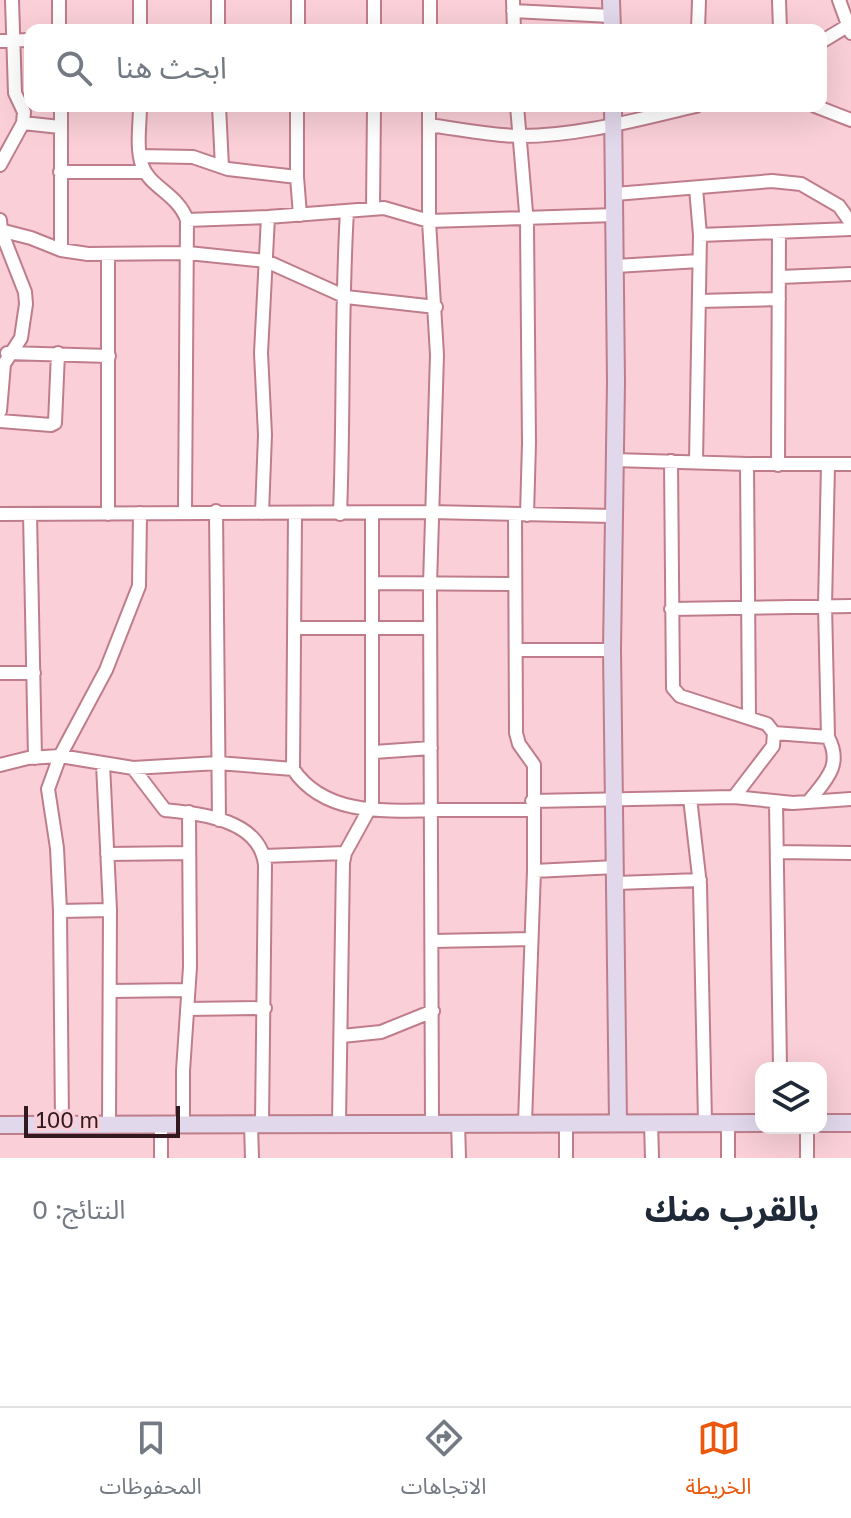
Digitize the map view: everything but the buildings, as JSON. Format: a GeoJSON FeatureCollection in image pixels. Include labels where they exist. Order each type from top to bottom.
{"type":"FeatureCollection","features":[{"type":"Feature","properties":{"kind":"street"},"geometry":{"type":"LineString","coordinates":[[0,165],[23,123],[23,107],[15,93],[6,41],[12,0]]}},
{"type":"Feature","properties":{"kind":"street"},"geometry":{"type":"LineString","coordinates":[[59,0],[59,24]]}},
{"type":"Feature","properties":{"kind":"street"},"geometry":{"type":"LineString","coordinates":[[140,0],[140,24]]}},
{"type":"Feature","properties":{"kind":"street"},"geometry":{"type":"LineString","coordinates":[[218,0],[218,24]]}},
{"type":"Feature","properties":{"kind":"street"},"geometry":{"type":"LineString","coordinates":[[298,0],[298,24]]}},
{"type":"Feature","properties":{"kind":"street"},"geometry":{"type":"LineString","coordinates":[[374,0],[374,24]]}},
{"type":"Feature","properties":{"kind":"street"},"geometry":{"type":"LineString","coordinates":[[430,0],[430,24]]}},
{"type":"Feature","properties":{"kind":"street"},"geometry":{"type":"LineString","coordinates":[[698,24],[699,0]]}},
{"type":"Feature","properties":{"kind":"street"},"geometry":{"type":"LineString","coordinates":[[779,0],[780,24]]}},
{"type":"Feature","properties":{"kind":"street"},"geometry":{"type":"LineString","coordinates":[[827,39],[850,29],[839,0]]}},
{"type":"Feature","properties":{"kind":"street"},"geometry":{"type":"LineString","coordinates":[[513,5],[612,15]]}},
{"type":"Feature","properties":{"kind":"street"},"geometry":{"type":"LineString","coordinates":[[827,111],[851,120]]}},
{"type":"Feature","properties":{"kind":"street"},"geometry":{"type":"LineString","coordinates":[[61,112],[61,250]]}},
{"type":"Feature","properties":{"kind":"street"},"geometry":{"type":"LineString","coordinates":[[140,112],[140,156],[145,172],[177,201],[187,220],[185,512]]}},
{"type":"Feature","properties":{"kind":"street"},"geometry":{"type":"LineString","coordinates":[[219,112],[222,167]]}},
{"type":"Feature","properties":{"kind":"street"},"geometry":{"type":"LineString","coordinates":[[297,112],[300,215]]}},
{"type":"Feature","properties":{"kind":"street"},"geometry":{"type":"LineString","coordinates":[[373,209],[374,112]]}},
{"type":"Feature","properties":{"kind":"street"},"geometry":{"type":"LineString","coordinates":[[429,112],[429,221],[437,355],[430,512],[432,1123]]}},
{"type":"Feature","properties":{"kind":"street"},"geometry":{"type":"LineString","coordinates":[[517,112],[526,217],[529,443],[515,584],[516,733],[519,744],[534,765],[534,871],[525,1122]]}},
{"type":"Feature","properties":{"kind":"street"},"geometry":{"type":"LineString","coordinates":[[613,112],[616,266],[612,650],[618,1122]]}},
{"type":"Feature","properties":{"kind":"street"},"geometry":{"type":"LineString","coordinates":[[429,125],[518,136],[588,130],[667,112]]}},
{"type":"Feature","properties":{"kind":"street"},"geometry":{"type":"LineString","coordinates":[[23,123],[60,127]]}},
{"type":"Feature","properties":{"kind":"street"},"geometry":{"type":"LineString","coordinates":[[140,156],[193,157],[222,167],[297,177]]}},
{"type":"Feature","properties":{"kind":"street"},"geometry":{"type":"LineString","coordinates":[[60,172],[145,172]]}},
{"type":"Feature","properties":{"kind":"street"},"geometry":{"type":"LineString","coordinates":[[615,194],[772,181],[801,184],[839,206],[850,222],[779,234],[700,235]]}},
{"type":"Feature","properties":{"kind":"street"},"geometry":{"type":"LineString","coordinates":[[696,188],[700,235],[696,462]]}},
{"type":"Feature","properties":{"kind":"street"},"geometry":{"type":"LineString","coordinates":[[187,220],[373,209],[391,209],[429,221],[615,215]]}},
{"type":"Feature","properties":{"kind":"street"},"geometry":{"type":"LineString","coordinates":[[340,514],[344,378],[342,296],[347,211]]}},
{"type":"Feature","properties":{"kind":"street"},"geometry":{"type":"LineString","coordinates":[[262,513],[265,435],[261,353],[268,217]]}},
{"type":"Feature","properties":{"kind":"street"},"geometry":{"type":"LineString","coordinates":[[0,220],[0,230],[25,292],[26,304],[21,338],[5,353],[0,411]]}},
{"type":"Feature","properties":{"kind":"street"},"geometry":{"type":"LineString","coordinates":[[0,230],[61,250],[108,254],[188,253],[266,261],[342,296],[436,307]]}},
{"type":"Feature","properties":{"kind":"street"},"geometry":{"type":"LineString","coordinates":[[778,465],[779,234]]}},
{"type":"Feature","properties":{"kind":"street"},"geometry":{"type":"LineString","coordinates":[[108,254],[108,514]]}},
{"type":"Feature","properties":{"kind":"street"},"geometry":{"type":"LineString","coordinates":[[616,266],[699,261]]}},
{"type":"Feature","properties":{"kind":"street"},"geometry":{"type":"LineString","coordinates":[[780,277],[851,274]]}},
{"type":"Feature","properties":{"kind":"street"},"geometry":{"type":"LineString","coordinates":[[699,301],[779,299]]}},
{"type":"Feature","properties":{"kind":"street"},"geometry":{"type":"LineString","coordinates":[[5,353],[109,356]]}},
{"type":"Feature","properties":{"kind":"street"},"geometry":{"type":"LineString","coordinates":[[0,421],[55,423],[58,353]]}},
{"type":"Feature","properties":{"kind":"street"},"geometry":{"type":"LineString","coordinates":[[614,460],[851,464]]}},
{"type":"Feature","properties":{"kind":"street"},"geometry":{"type":"LineString","coordinates":[[671,461],[672,684],[675,692],[767,724],[774,733],[773,746],[734,797]]}},
{"type":"Feature","properties":{"kind":"street"},"geometry":{"type":"LineString","coordinates":[[747,464],[749,717]]}},
{"type":"Feature","properties":{"kind":"street"},"geometry":{"type":"LineString","coordinates":[[809,801],[835,766],[828,737],[825,606],[828,464]]}},
{"type":"Feature","properties":{"kind":"street"},"geometry":{"type":"LineString","coordinates":[[0,514],[216,511],[613,516]]}},
{"type":"Feature","properties":{"kind":"street"},"geometry":{"type":"LineString","coordinates":[[216,511],[219,820]]}},
{"type":"Feature","properties":{"kind":"street"},"geometry":{"type":"LineString","coordinates":[[62,1124],[60,911],[57,848],[47,796],[60,756],[106,670],[139,586],[140,513]]}},
{"type":"Feature","properties":{"kind":"street"},"geometry":{"type":"LineString","coordinates":[[30,514],[35,758]]}},
{"type":"Feature","properties":{"kind":"street"},"geometry":{"type":"LineString","coordinates":[[295,514],[293,769],[307,788],[370,811],[532,806],[614,799],[734,797],[776,802],[848,797]]}},
{"type":"Feature","properties":{"kind":"street"},"geometry":{"type":"LineString","coordinates":[[339,1123],[342,882],[345,853],[370,811],[374,752],[372,514]]}},
{"type":"Feature","properties":{"kind":"street"},"geometry":{"type":"LineString","coordinates":[[373,583],[515,584]]}},
{"type":"Feature","properties":{"kind":"street"},"geometry":{"type":"LineString","coordinates":[[671,609],[851,606]]}},
{"type":"Feature","properties":{"kind":"street"},"geometry":{"type":"LineString","coordinates":[[295,628],[430,628]]}},
{"type":"Feature","properties":{"kind":"street"},"geometry":{"type":"LineString","coordinates":[[516,650],[612,650]]}},
{"type":"Feature","properties":{"kind":"street"},"geometry":{"type":"LineString","coordinates":[[0,673],[34,673]]}},
{"type":"Feature","properties":{"kind":"street"},"geometry":{"type":"LineString","coordinates":[[774,733],[828,737]]}},
{"type":"Feature","properties":{"kind":"street"},"geometry":{"type":"LineString","coordinates":[[374,752],[431,748]]}},
{"type":"Feature","properties":{"kind":"street"},"geometry":{"type":"LineString","coordinates":[[0,765],[60,756],[133,768],[218,763],[293,769]]}},
{"type":"Feature","properties":{"kind":"street"},"geometry":{"type":"LineString","coordinates":[[103,764],[110,910],[109,1124]]}},
{"type":"Feature","properties":{"kind":"street"},"geometry":{"type":"LineString","coordinates":[[133,768],[163,809],[219,820],[249,833],[260,844],[264,856],[265,1008],[252,1158]]}},
{"type":"Feature","properties":{"kind":"street"},"geometry":{"type":"LineString","coordinates":[[690,798],[700,880],[705,1122]]}},
{"type":"Feature","properties":{"kind":"street"},"geometry":{"type":"LineString","coordinates":[[776,802],[780,1062]]}},
{"type":"Feature","properties":{"kind":"street"},"geometry":{"type":"LineString","coordinates":[[183,1123],[188,990],[189,812]]}},
{"type":"Feature","properties":{"kind":"street"},"geometry":{"type":"LineString","coordinates":[[777,852],[851,853]]}},
{"type":"Feature","properties":{"kind":"street"},"geometry":{"type":"LineString","coordinates":[[107,854],[189,853]]}},
{"type":"Feature","properties":{"kind":"street"},"geometry":{"type":"LineString","coordinates":[[264,856],[345,853]]}},
{"type":"Feature","properties":{"kind":"street"},"geometry":{"type":"LineString","coordinates":[[534,871],[700,880]]}},
{"type":"Feature","properties":{"kind":"street"},"geometry":{"type":"LineString","coordinates":[[60,911],[110,910]]}},
{"type":"Feature","properties":{"kind":"street"},"geometry":{"type":"LineString","coordinates":[[432,941],[531,939]]}},
{"type":"Feature","properties":{"kind":"street"},"geometry":{"type":"LineString","coordinates":[[110,991],[188,990]]}},
{"type":"Feature","properties":{"kind":"street"},"geometry":{"type":"LineString","coordinates":[[187,1009],[265,1008]]}},
{"type":"Feature","properties":{"kind":"street"},"geometry":{"type":"LineString","coordinates":[[342,1036],[381,1032],[433,1011]]}},
{"type":"Feature","properties":{"kind":"street"},"geometry":{"type":"LineString","coordinates":[[458,1122],[459,1158]]}},
{"type":"Feature","properties":{"kind":"street"},"geometry":{"type":"LineString","coordinates":[[566,1122],[566,1158]]}},
{"type":"Feature","properties":{"kind":"street"},"geometry":{"type":"LineString","coordinates":[[651,1122],[652,1158]]}},
{"type":"Feature","properties":{"kind":"street"},"geometry":{"type":"LineString","coordinates":[[728,1122],[728,1158]]}},
{"type":"Feature","properties":{"kind":"street"},"geometry":{"type":"LineString","coordinates":[[161,1123],[161,1158]]}},
{"type":"Feature","properties":{"kind":"street"},"geometry":{"type":"LineString","coordinates":[[0,1125],[755,1123]]}},
{"type":"Feature","properties":{"kind":"street"},"geometry":{"type":"LineString","coordinates":[[827,1123],[851,1123]]}},
{"type":"Feature","properties":{"kind":"street"},"geometry":{"type":"LineString","coordinates":[[807,1134],[807,1158]]}}]}
